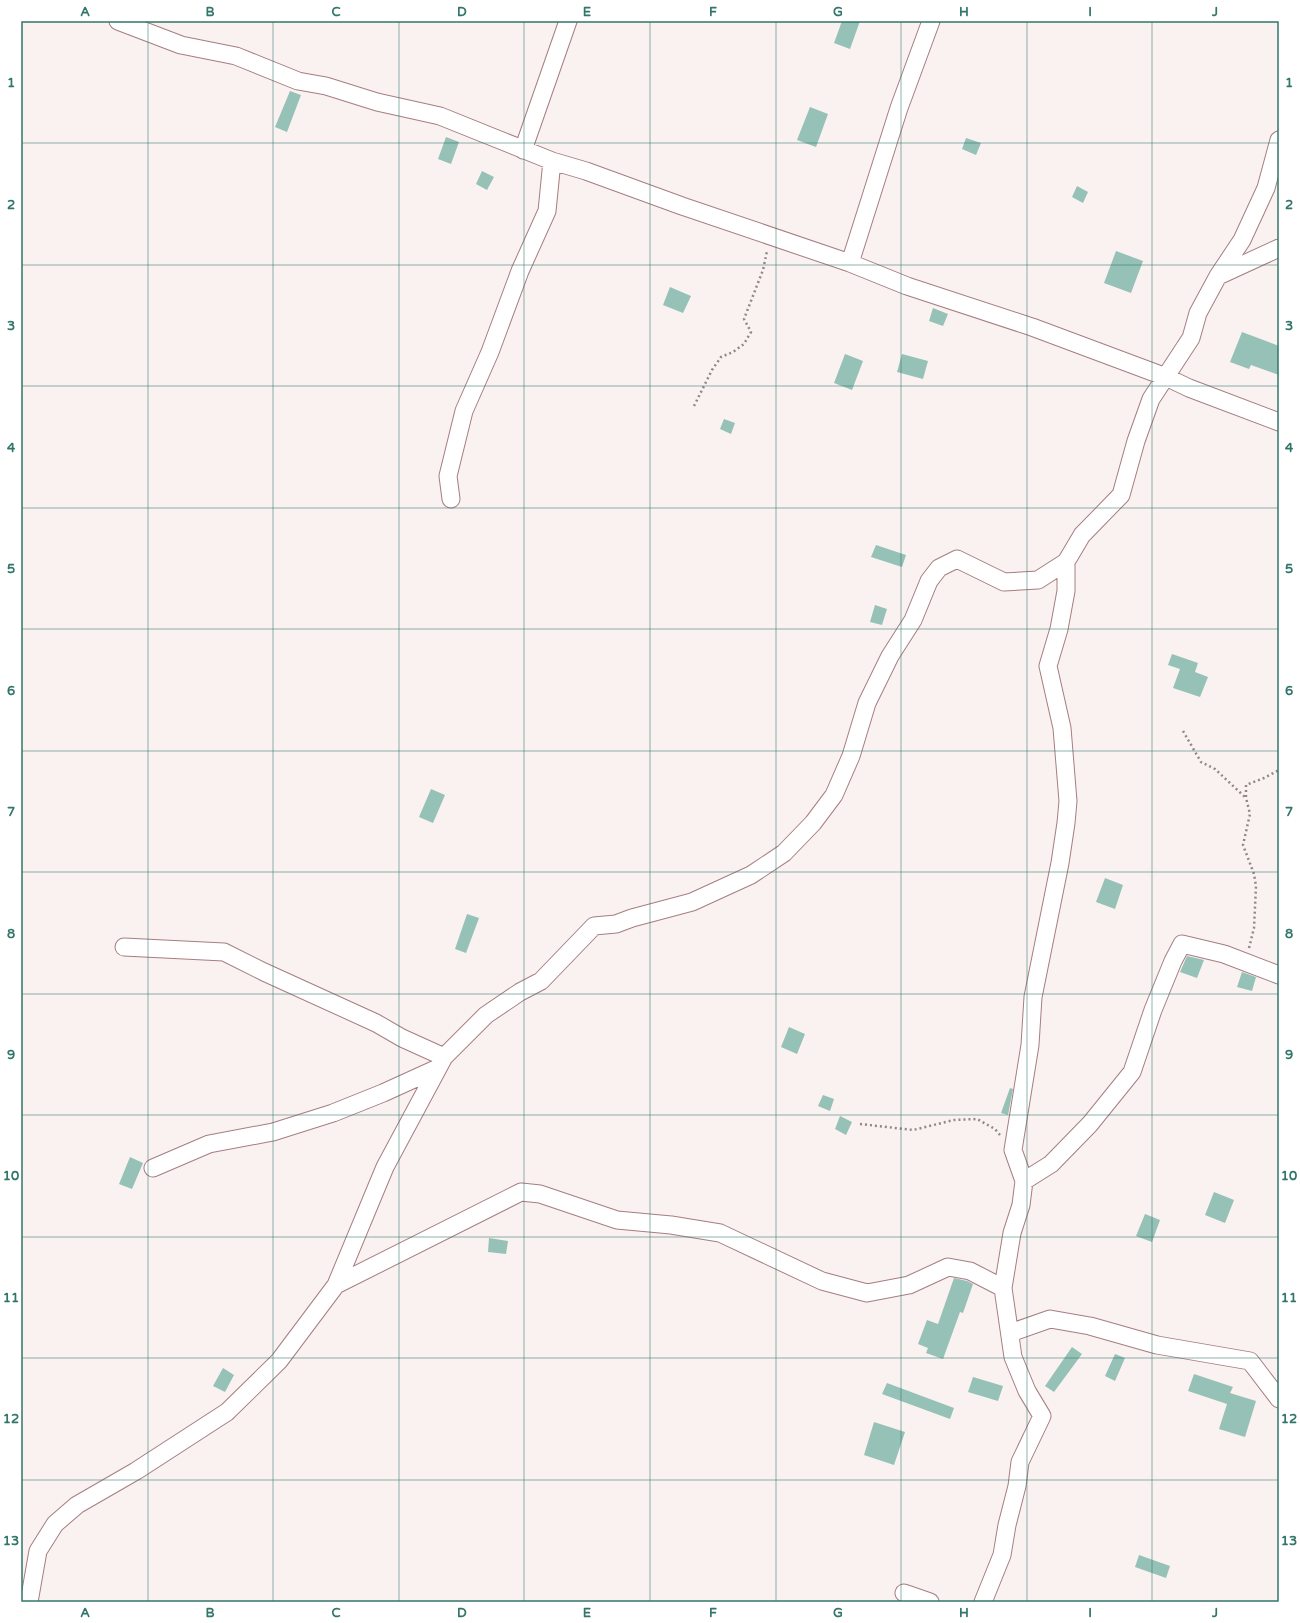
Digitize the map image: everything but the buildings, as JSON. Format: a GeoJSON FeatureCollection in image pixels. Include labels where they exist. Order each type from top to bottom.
{"type":"FeatureCollection","features":[{"type":"Feature","properties":{"kind":"street"},"geometry":{"type":"LineString","coordinates":[[118,21],[181,45],[236,56],[298,80],[326,86],[377,102],[440,116],[552,161],[586,171],[850,264],[907,286],[1032,327],[1166,377],[1189,388],[1279,422]]}},
{"type":"Feature","properties":{"kind":"street"},"geometry":{"type":"LineString","coordinates":[[523,150],[568,21]]}},
{"type":"Feature","properties":{"kind":"street"},"geometry":{"type":"LineString","coordinates":[[850,264],[899,108],[931,21]]}},
{"type":"Feature","properties":{"kind":"street"},"geometry":{"type":"LineString","coordinates":[[29,1602],[38,1552],[55,1524],[77,1505],[136,1471],[227,1412],[279,1361],[336,1285],[385,1168],[441,1063],[486,1015],[520,992],[542,981],[594,926],[616,924],[632,918],[692,902],[751,875],[784,853],[813,823],[834,795],[851,756],[867,703],[890,656],[913,620],[929,581],[939,568],[956,559],[1004,582],[1038,580],[1066,562],[1082,534],[1121,495],[1136,440],[1151,399],[1190,338],[1198,313],[1218,276],[1242,240],[1266,188],[1279,140]]}},
{"type":"Feature","properties":{"kind":"street"},"geometry":{"type":"LineString","coordinates":[[451,499],[448,476],[464,411],[490,352],[520,271],[548,211],[552,161]]}},
{"type":"Feature","properties":{"kind":"street"},"geometry":{"type":"LineString","coordinates":[[1218,276],[1279,248]]}},
{"type":"Feature","properties":{"kind":"street"},"geometry":{"type":"LineString","coordinates":[[983,1602],[1002,1555],[1007,1525],[1017,1486],[1020,1462],[1042,1416],[1026,1391],[1013,1357],[1003,1288],[1012,1233],[1021,1205],[1024,1181],[1013,1150],[1030,1045],[1033,997],[1060,863],[1068,801],[1062,728],[1048,666],[1066,591],[1066,562]]}},
{"type":"Feature","properties":{"kind":"street"},"geometry":{"type":"LineString","coordinates":[[1024,1181],[1051,1164],[1090,1124],[1132,1072],[1153,1010],[1173,961],[1182,944],[1224,954],[1279,975]]}},
{"type":"Feature","properties":{"kind":"street"},"geometry":{"type":"LineString","coordinates":[[124,947],[224,952],[376,1023],[441,1063]]}},
{"type":"Feature","properties":{"kind":"street"},"geometry":{"type":"LineString","coordinates":[[153,1168],[209,1144],[273,1132],[333,1113],[382,1093],[441,1063]]}},
{"type":"Feature","properties":{"kind":"street"},"geometry":{"type":"LineString","coordinates":[[336,1285],[521,1192],[540,1194],[617,1220],[671,1225],[720,1233],[822,1281],[867,1293],[909,1285],[948,1267],[970,1271],[1003,1288]]}},
{"type":"Feature","properties":{"kind":"street"},"geometry":{"type":"LineString","coordinates":[[1010,1333],[1050,1319],[1090,1326],[1157,1346],[1250,1361],[1279,1399]]}},
{"type":"Feature","properties":{"kind":"street"},"geometry":{"type":"LineString","coordinates":[[904,1593],[930,1602]]}},
{"type":"Feature","properties":{"kind":"path"},"geometry":{"type":"LineString","coordinates":[[694,406],[712,370],[721,357],[733,352],[744,344],[751,332],[744,319],[763,270],[770,236]]}},
{"type":"Feature","properties":{"kind":"path"},"geometry":{"type":"LineString","coordinates":[[1183,731],[1201,762],[1215,768],[1246,798]]}},
{"type":"Feature","properties":{"kind":"path"},"geometry":{"type":"LineString","coordinates":[[1245,962],[1254,928],[1256,886],[1254,874],[1243,845],[1250,814],[1246,798],[1246,785],[1279,770]]}},
{"type":"Feature","properties":{"kind":"path"},"geometry":{"type":"LineString","coordinates":[[860,1124],[913,1130],[954,1120],[977,1119],[996,1129],[1013,1150]]}}]}
